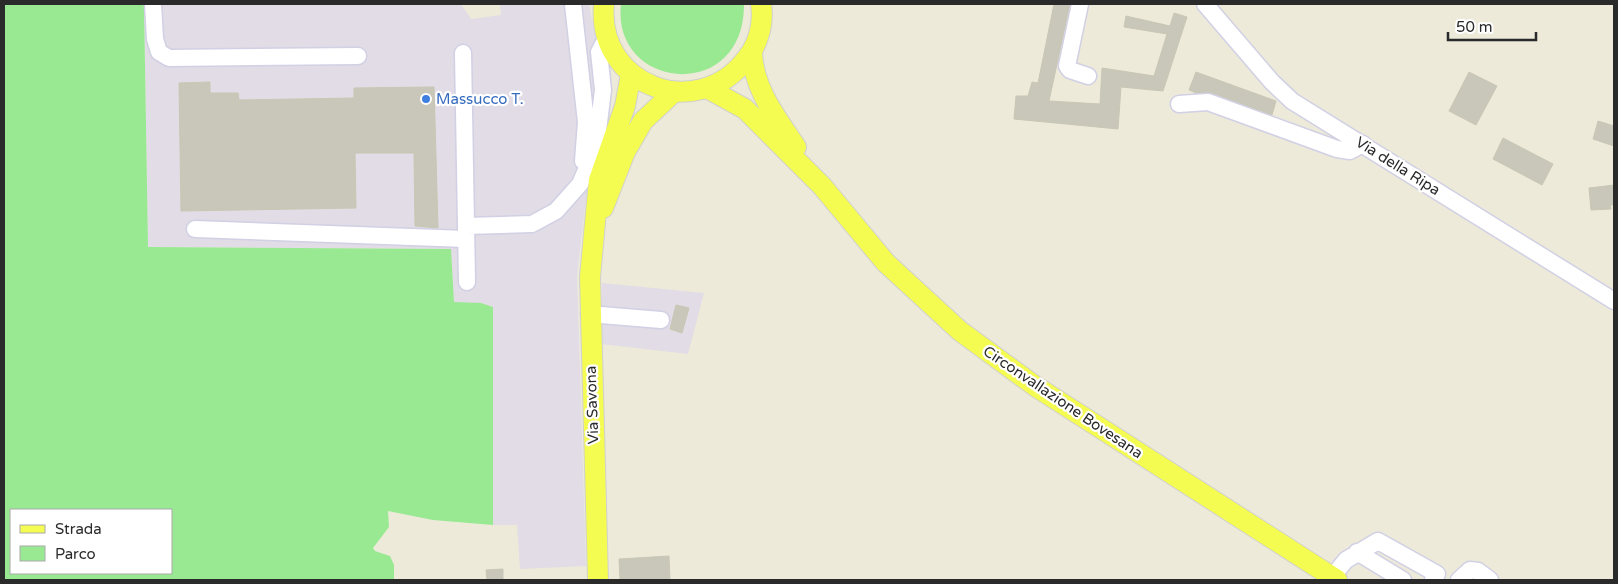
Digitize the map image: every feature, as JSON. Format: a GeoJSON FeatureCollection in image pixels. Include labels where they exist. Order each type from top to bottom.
{"type":"FeatureCollection","features":[{"type":"Feature","properties":{"kind":"main road"},"geometry":{"type":"LineString","coordinates":[[604,4],[602,16],[606,37],[616,57],[632,74],[644,83],[674,92],[691,92],[707,88],[725,80],[740,68],[752,52],[760,33],[761,4]]}},
{"type":"Feature","properties":{"kind":"main road","name":"Circonvallazione Bovesana"},"geometry":{"type":"LineString","coordinates":[[752,52],[753,72],[768,104],[822,186]]}},
{"type":"Feature","properties":{"kind":"main road","name":"Via Savona"},"geometry":{"type":"LineString","coordinates":[[598,580],[589,314],[594,230],[599,180],[625,106],[632,74]]}},
{"type":"Feature","properties":{"kind":"main road","name":"Circonvallazione Bovesana"},"geometry":{"type":"LineString","coordinates":[[707,88],[745,109],[822,186],[886,263],[960,331],[1034,386],[1335,579]]}},
{"type":"Feature","properties":{"kind":"main road","name":"Via Savona"},"geometry":{"type":"LineString","coordinates":[[594,230],[630,145],[643,121],[674,92]]}},
{"type":"Feature","properties":{"kind":"street"},"geometry":{"type":"LineString","coordinates":[[153,4],[155,39],[160,52],[169,58],[358,56]]}},
{"type":"Feature","properties":{"kind":"street"},"geometry":{"type":"LineString","coordinates":[[573,4],[586,122],[580,184]]}},
{"type":"Feature","properties":{"kind":"street"},"geometry":{"type":"LineString","coordinates":[[1080,4],[1067,66],[1070,70],[1088,76]]}},
{"type":"Feature","properties":{"kind":"street","name":"Via della Ripa"},"geometry":{"type":"LineString","coordinates":[[1205,4],[1272,82],[1292,101],[1614,301]]}},
{"type":"Feature","properties":{"kind":"street"},"geometry":{"type":"LineString","coordinates":[[195,229],[466,232],[532,224],[556,211],[580,184],[596,147],[603,90],[599,52],[606,37]]}},
{"type":"Feature","properties":{"kind":"street"},"geometry":{"type":"LineString","coordinates":[[463,53],[467,282]]}},
{"type":"Feature","properties":{"kind":"street"},"geometry":{"type":"LineString","coordinates":[[1179,104],[1208,102],[1337,149],[1350,151],[1363,144]]}},
{"type":"Feature","properties":{"kind":"street"},"geometry":{"type":"LineString","coordinates":[[589,314],[661,320]]}},
{"type":"Feature","properties":{"kind":"street"},"geometry":{"type":"LineString","coordinates":[[1335,579],[1346,560],[1378,541],[1437,574],[1433,580]]}},
{"type":"Feature","properties":{"kind":"street"},"geometry":{"type":"LineString","coordinates":[[1357,552],[1403,580]]}},
{"type":"Feature","properties":{"kind":"street"},"geometry":{"type":"LineString","coordinates":[[1459,580],[1470,570],[1478,571],[1490,580]]}},
{"type":"Feature","properties":{"kind":"shaded area"},"geometry":{"type":"Polygon","coordinates":[[[144,4],[461,4],[471,19],[501,15],[500,4],[589,4],[610,112],[586,198],[577,276],[586,566],[520,569],[517,525],[493,525],[493,307],[481,303],[454,303],[451,249],[148,247],[144,4]]]}},
{"type":"Feature","properties":{"kind":"shaded area"},"geometry":{"type":"Polygon","coordinates":[[[602,283],[704,293],[688,354],[601,344],[602,283]]]}},
{"type":"Feature","properties":{"kind":"green space"},"geometry":{"type":"Polygon","coordinates":[[[4,4],[144,4],[148,247],[451,249],[454,302],[481,303],[493,307],[493,525],[433,520],[388,511],[389,527],[373,548],[375,551],[390,556],[394,565],[394,580],[4,580],[4,4]]]}},
{"type":"Feature","properties":{"kind":"green space"},"geometry":{"type":"Polygon","coordinates":[[[621,4],[744,4],[739,36],[724,58],[703,71],[679,74],[656,69],[636,55],[623,33],[621,4]]]}},
{"type":"Feature","properties":{"kind":"building"},"geometry":{"type":"Polygon","coordinates":[[[1054,4],[1070,4],[1049,101],[1100,104],[1102,68],[1154,76],[1167,34],[1124,27],[1126,16],[1170,26],[1174,13],[1187,17],[1163,91],[1121,87],[1118,129],[1014,119],[1016,96],[1028,96],[1032,82],[1038,83],[1054,4]]]}},
{"type":"Feature","properties":{"kind":"building"},"geometry":{"type":"Polygon","coordinates":[[[1196,72],[1276,101],[1272,115],[1211,93],[1196,93],[1189,90],[1196,72]]]}},
{"type":"Feature","properties":{"kind":"building"},"geometry":{"type":"Polygon","coordinates":[[[1469,72],[1497,86],[1476,125],[1449,111],[1469,72]]]}},
{"type":"Feature","properties":{"kind":"building"},"geometry":{"type":"Polygon","coordinates":[[[210,82],[210,93],[238,93],[239,100],[354,98],[354,88],[434,87],[438,228],[415,226],[414,153],[355,153],[356,208],[181,211],[179,83],[210,82]]]}},
{"type":"Feature","properties":{"kind":"building"},"geometry":{"type":"Polygon","coordinates":[[[1598,121],[1614,126],[1614,146],[1593,139],[1598,121]]]}},
{"type":"Feature","properties":{"kind":"building"},"geometry":{"type":"Polygon","coordinates":[[[1503,138],[1553,164],[1542,185],[1493,159],[1503,138]]]}},
{"type":"Feature","properties":{"kind":"building"},"geometry":{"type":"Polygon","coordinates":[[[1614,185],[1614,205],[1610,205],[1611,209],[1591,210],[1589,188],[1614,185]]]}},
{"type":"Feature","properties":{"kind":"building"},"geometry":{"type":"Polygon","coordinates":[[[676,305],[689,308],[682,333],[670,329],[676,305]]]}},
{"type":"Feature","properties":{"kind":"building"},"geometry":{"type":"Polygon","coordinates":[[[669,556],[670,580],[620,580],[619,559],[669,556]]]}},
{"type":"Feature","properties":{"kind":"building"},"geometry":{"type":"Polygon","coordinates":[[[503,569],[503,580],[487,580],[486,570],[503,569]]]}},
{"type":"Feature","properties":{"kind":"place","name":"Massucco T."},"geometry":{"type":"Point","coordinates":[426,99]}}]}
